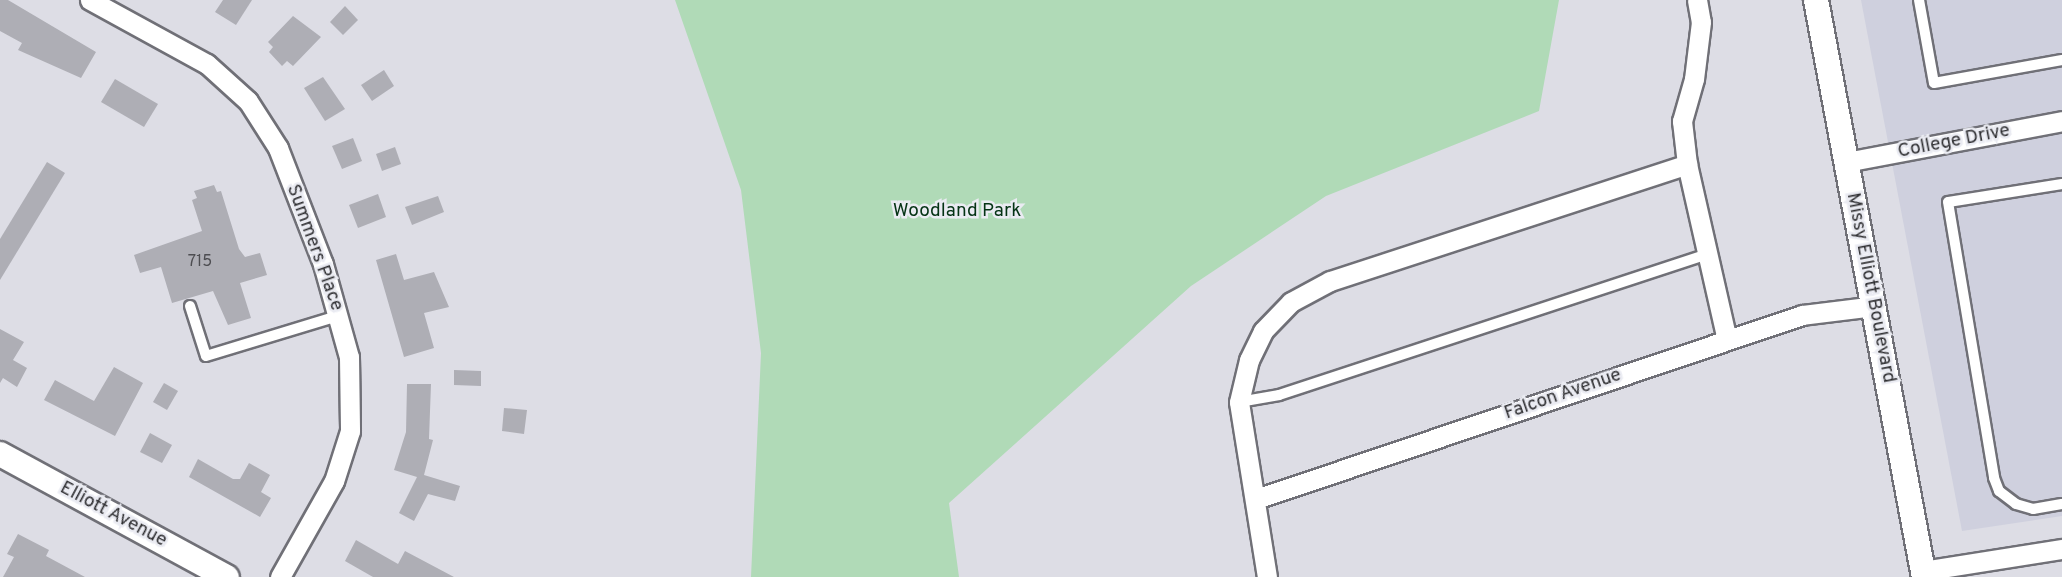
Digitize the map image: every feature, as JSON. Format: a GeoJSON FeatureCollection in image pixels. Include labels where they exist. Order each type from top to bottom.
{"type":"FeatureCollection","features":[{"type":"Feature","properties":{"kind":"street","name":"Summers Place"},"geometry":{"type":"LineString","coordinates":[[90,0],[206,64],[248,101],[278,148],[339,315],[352,384],[350,431],[334,481],[280,577]]}},
{"type":"Feature","properties":{"kind":"street"},"geometry":{"type":"LineString","coordinates":[[1697,0],[1698,45],[1682,121],[1686,164],[1727,340]]}},
{"type":"Feature","properties":{"kind":"street","name":"Missy Elliott Boulevard"},"geometry":{"type":"LineString","coordinates":[[1816,0],[1924,574]]}},
{"type":"Feature","properties":{"kind":"street","name":"College Drive"},"geometry":{"type":"LineString","coordinates":[[1846,162],[2062,121]]}},
{"type":"Feature","properties":{"kind":"street"},"geometry":{"type":"LineString","coordinates":[[1267,577],[1239,402],[1249,360],[1263,331],[1291,302],[1330,281],[1686,164]]}},
{"type":"Feature","properties":{"kind":"street","name":"Falcon Avenue"},"geometry":{"type":"LineString","coordinates":[[1255,499],[1802,315],[1874,306]]}},
{"type":"Feature","properties":{"kind":"street","name":"Elliott Avenue"},"geometry":{"type":"LineString","coordinates":[[0,454],[227,577]]}},
{"type":"Feature","properties":{"kind":"street"},"geometry":{"type":"LineString","coordinates":[[1924,574],[2062,550]]}},
{"type":"Feature","properties":{"kind":"lane"},"geometry":{"type":"LineString","coordinates":[[1919,0],[1934,83],[2062,60]]}},
{"type":"Feature","properties":{"kind":"lane"},"geometry":{"type":"LineString","coordinates":[[2062,184],[1948,202],[1994,478],[2000,491],[2016,504],[2033,509],[2062,504]]}},
{"type":"Feature","properties":{"kind":"lane"},"geometry":{"type":"LineString","coordinates":[[1239,402],[1279,395],[1706,255]]}},
{"type":"Feature","properties":{"kind":"lane"},"geometry":{"type":"LineString","coordinates":[[190,306],[206,356],[339,315]]}},
{"type":"Feature","properties":{"kind":"shaded area"},"geometry":{"type":"Polygon","coordinates":[[[1861,0],[2062,0],[2062,516],[1962,531],[1861,0]]]}},
{"type":"Feature","properties":{"kind":"green space","name":"Woodland Park"},"geometry":{"type":"Polygon","coordinates":[[[675,0],[1559,0],[1539,111],[1326,196],[1191,286],[949,503],[959,577],[751,577],[761,353],[741,190],[675,0]]]}},
{"type":"Feature","properties":{"kind":"building"},"geometry":{"type":"Polygon","coordinates":[[[0,0],[8,0],[96,52],[81,78],[18,50],[22,43],[0,31],[0,0]]]}},
{"type":"Feature","properties":{"kind":"building"},"geometry":{"type":"Polygon","coordinates":[[[223,0],[252,0],[236,25],[215,12],[223,0]]]}},
{"type":"Feature","properties":{"kind":"building"},"geometry":{"type":"Polygon","coordinates":[[[345,6],[358,20],[343,35],[330,22],[345,6]]]}},
{"type":"Feature","properties":{"kind":"building"},"geometry":{"type":"Polygon","coordinates":[[[293,16],[321,37],[293,66],[287,61],[282,66],[269,52],[273,47],[268,42],[293,16]]]}},
{"type":"Feature","properties":{"kind":"building"},"geometry":{"type":"Polygon","coordinates":[[[384,70],[394,86],[372,101],[361,85],[384,70]]]}},
{"type":"Feature","properties":{"kind":"building"},"geometry":{"type":"Polygon","coordinates":[[[323,77],[345,109],[325,121],[304,88],[323,77]]]}},
{"type":"Feature","properties":{"kind":"building"},"geometry":{"type":"Polygon","coordinates":[[[115,79],[158,104],[144,127],[101,102],[115,79]]]}},
{"type":"Feature","properties":{"kind":"building"},"geometry":{"type":"Polygon","coordinates":[[[353,138],[362,161],[342,169],[332,146],[353,138]]]}},
{"type":"Feature","properties":{"kind":"building"},"geometry":{"type":"Polygon","coordinates":[[[395,147],[401,164],[382,171],[376,154],[395,147]]]}},
{"type":"Feature","properties":{"kind":"building"},"geometry":{"type":"Polygon","coordinates":[[[47,162],[65,173],[0,280],[0,239],[47,162]]]}},
{"type":"Feature","properties":{"kind":"building"},"geometry":{"type":"Polygon","coordinates":[[[214,185],[217,192],[221,191],[239,249],[245,257],[260,253],[267,275],[240,283],[251,318],[228,325],[213,291],[172,303],[161,267],[140,273],[134,255],[202,231],[192,200],[197,198],[194,191],[214,185]]]}},
{"type":"Feature","properties":{"kind":"building"},"geometry":{"type":"Polygon","coordinates":[[[378,194],[386,217],[358,228],[349,205],[378,194]]]}},
{"type":"Feature","properties":{"kind":"building"},"geometry":{"type":"Polygon","coordinates":[[[438,196],[444,212],[412,225],[405,207],[438,196]]]}},
{"type":"Feature","properties":{"kind":"building"},"geometry":{"type":"Polygon","coordinates":[[[396,254],[404,280],[434,272],[449,307],[424,313],[434,348],[404,357],[376,260],[396,254]]]}},
{"type":"Feature","properties":{"kind":"building"},"geometry":{"type":"Polygon","coordinates":[[[0,329],[24,342],[13,360],[27,368],[17,387],[3,378],[0,383],[0,329]]]}},
{"type":"Feature","properties":{"kind":"building"},"geometry":{"type":"Polygon","coordinates":[[[114,367],[143,383],[115,436],[44,400],[55,380],[94,401],[114,367]]]}},
{"type":"Feature","properties":{"kind":"building"},"geometry":{"type":"Polygon","coordinates":[[[454,370],[481,371],[481,386],[454,385],[454,370]]]}},
{"type":"Feature","properties":{"kind":"building"},"geometry":{"type":"Polygon","coordinates":[[[164,383],[178,391],[167,410],[153,402],[164,383]]]}},
{"type":"Feature","properties":{"kind":"building"},"geometry":{"type":"Polygon","coordinates":[[[407,384],[431,384],[429,439],[433,440],[424,475],[460,486],[455,501],[428,494],[414,521],[399,513],[417,477],[394,470],[406,432],[407,384]]]}},
{"type":"Feature","properties":{"kind":"building"},"geometry":{"type":"Polygon","coordinates":[[[504,408],[527,410],[524,434],[502,431],[504,408]]]}},
{"type":"Feature","properties":{"kind":"building"},"geometry":{"type":"Polygon","coordinates":[[[150,433],[172,445],[162,463],[140,452],[150,433]]]}},
{"type":"Feature","properties":{"kind":"building"},"geometry":{"type":"Polygon","coordinates":[[[198,459],[233,479],[240,479],[249,463],[270,475],[261,492],[271,498],[260,517],[189,477],[198,459]]]}},
{"type":"Feature","properties":{"kind":"building"},"geometry":{"type":"Polygon","coordinates":[[[18,534],[49,550],[46,556],[85,577],[3,577],[14,557],[7,554],[18,534]]]}},
{"type":"Feature","properties":{"kind":"building"},"geometry":{"type":"Polygon","coordinates":[[[356,540],[398,564],[405,551],[454,577],[373,577],[345,561],[356,540]]]}}]}
